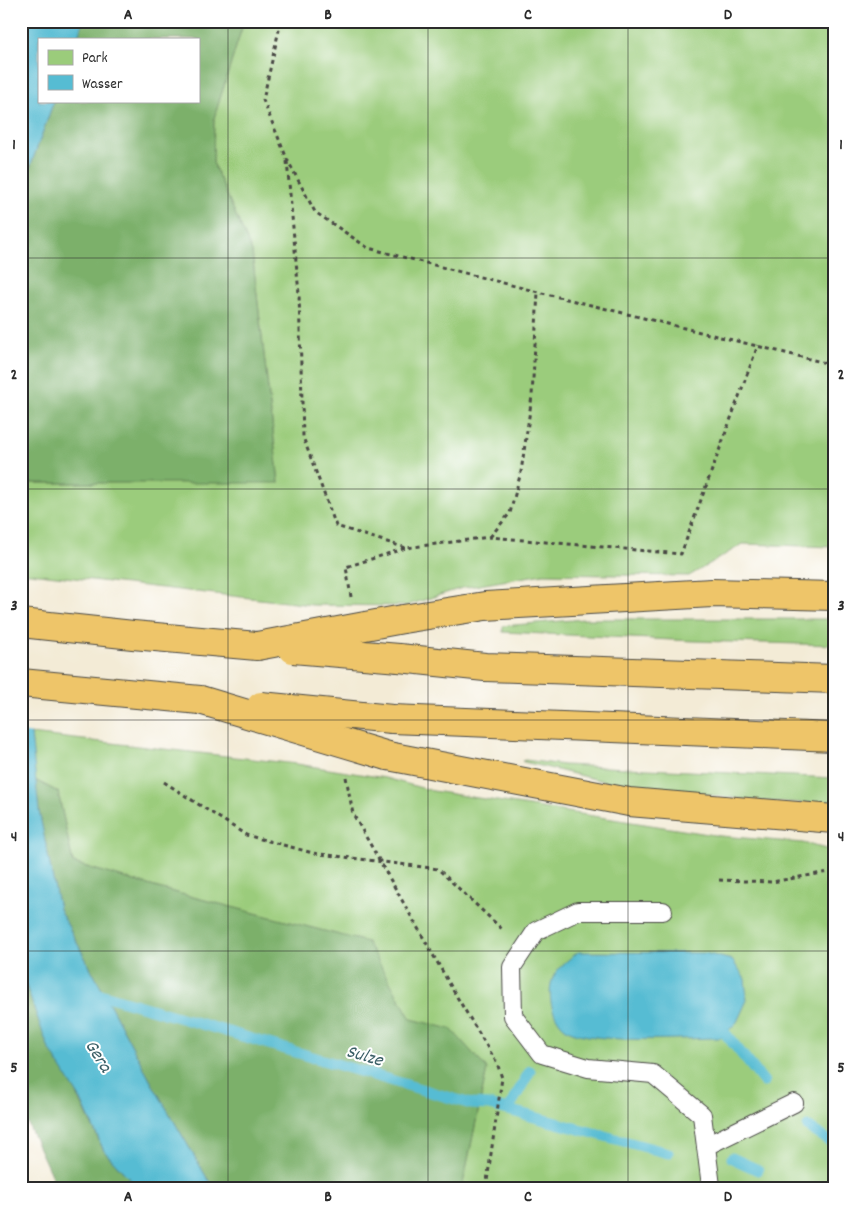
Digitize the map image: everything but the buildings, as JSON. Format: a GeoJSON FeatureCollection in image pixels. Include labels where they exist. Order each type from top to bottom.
{"type":"FeatureCollection","features":[{"type":"Feature","properties":{"kind":"highway"},"geometry":{"type":"LineString","coordinates":[[257,646],[485,606],[712,593],[834,596]]}},
{"type":"Feature","properties":{"kind":"highway"},"geometry":{"type":"LineString","coordinates":[[21,622],[133,635],[485,667],[834,679]]}},
{"type":"Feature","properties":{"kind":"highway"},"geometry":{"type":"LineString","coordinates":[[21,683],[392,718],[834,737]]}},
{"type":"Feature","properties":{"kind":"highway"},"geometry":{"type":"LineString","coordinates":[[200,700],[388,756],[629,802],[834,819]]}},
{"type":"Feature","properties":{"kind":"lane"},"geometry":{"type":"LineString","coordinates":[[663,911],[578,911],[536,931],[512,967],[513,1016],[542,1054],[588,1068],[653,1074],[702,1115],[712,1188]]}},
{"type":"Feature","properties":{"kind":"lane"},"geometry":{"type":"LineString","coordinates":[[706,1146],[794,1103]]}},
{"type":"Feature","properties":{"kind":"path"},"geometry":{"type":"LineString","coordinates":[[281,21],[263,100],[287,159],[315,212],[368,248],[834,365]]}},
{"type":"Feature","properties":{"kind":"path"},"geometry":{"type":"LineString","coordinates":[[287,159],[299,294],[303,437],[336,526],[406,548]]}},
{"type":"Feature","properties":{"kind":"path"},"geometry":{"type":"LineString","coordinates":[[490,537],[510,513],[521,472],[532,396],[538,292]]}},
{"type":"Feature","properties":{"kind":"path"},"geometry":{"type":"LineString","coordinates":[[352,601],[346,567],[406,548],[490,537],[681,554],[758,346]]}},
{"type":"Feature","properties":{"kind":"path"},"geometry":{"type":"LineString","coordinates":[[345,775],[353,814],[497,1063],[502,1078],[498,1119],[486,1188]]}},
{"type":"Feature","properties":{"kind":"path"},"geometry":{"type":"LineString","coordinates":[[164,782],[246,835],[314,852],[380,863],[438,869],[524,949]]}},
{"type":"Feature","properties":{"kind":"path"},"geometry":{"type":"LineString","coordinates":[[719,880],[772,882],[834,871]]}},
{"type":"Feature","properties":{"kind":"green space"},"geometry":{"type":"Polygon","coordinates":[[[83,21],[244,21],[214,118],[213,163],[252,252],[279,483],[21,483],[21,192],[54,102],[200,102],[200,38],[77,38],[83,21]]]}},
{"type":"Feature","properties":{"kind":"green space"},"geometry":{"type":"Polygon","coordinates":[[[244,21],[834,21],[834,547],[743,544],[689,576],[543,574],[462,588],[405,606],[312,605],[21,572],[21,483],[279,482],[252,252],[213,163],[214,118],[244,21]]]}},
{"type":"Feature","properties":{"kind":"green space"},"geometry":{"type":"Polygon","coordinates":[[[584,619],[834,619],[834,645],[503,632],[503,626],[584,619]]]}},
{"type":"Feature","properties":{"kind":"green space"},"geometry":{"type":"Polygon","coordinates":[[[31,734],[297,764],[385,778],[433,791],[721,836],[803,843],[834,851],[834,1188],[462,1188],[487,1069],[451,1030],[411,1019],[366,942],[158,888],[73,863],[58,792],[35,780],[31,734]]]}},
{"type":"Feature","properties":{"kind":"green space"},"geometry":{"type":"Polygon","coordinates":[[[522,761],[564,765],[834,778],[834,804],[758,801],[607,782],[522,761]]]}},
{"type":"Feature","properties":{"kind":"green space"},"geometry":{"type":"Polygon","coordinates":[[[35,780],[58,792],[73,863],[158,888],[367,942],[411,1019],[451,1029],[487,1069],[462,1188],[217,1188],[207,1178],[150,1080],[59,909],[39,811],[35,780]]]}},
{"type":"Feature","properties":{"kind":"green space"},"geometry":{"type":"Polygon","coordinates":[[[21,979],[25,983],[104,1151],[138,1188],[57,1188],[21,1105],[21,979]]]}},
{"type":"Feature","properties":{"kind":"water"},"geometry":{"type":"Polygon","coordinates":[[[21,21],[83,21],[77,38],[38,38],[38,102],[54,102],[21,192],[21,21]]]}},
{"type":"Feature","properties":{"kind":"water","name":"Gera"},"geometry":{"type":"Polygon","coordinates":[[[21,694],[31,734],[39,811],[59,909],[150,1080],[207,1178],[217,1188],[138,1188],[104,1151],[81,1100],[48,1047],[25,983],[21,979],[21,694]]]}},
{"type":"Feature","properties":{"kind":"water"},"geometry":{"type":"Polygon","coordinates":[[[578,952],[705,953],[732,960],[745,979],[747,1000],[737,1022],[721,1038],[615,1039],[576,1033],[562,1026],[558,1020],[554,1012],[550,993],[556,972],[578,952]]]}},
{"type":"Feature","properties":{"kind":"pier"},"geometry":{"type":"Polygon","coordinates":[[[21,692],[24,694],[34,734],[21,732],[21,692]]]}},
{"type":"Feature","properties":{"kind":"waterway","name":"Sulze"},"geometry":{"type":"LineString","coordinates":[[90,991],[471,1104],[489,1105],[668,1153]]}},
{"type":"Feature","properties":{"kind":"waterway"},"geometry":{"type":"LineString","coordinates":[[725,1033],[764,1082]]}},
{"type":"Feature","properties":{"kind":"waterway"},"geometry":{"type":"LineString","coordinates":[[508,1110],[530,1071]]}},
{"type":"Feature","properties":{"kind":"waterway"},"geometry":{"type":"LineString","coordinates":[[808,1127],[834,1144]]}},
{"type":"Feature","properties":{"kind":"waterway","name":"Sulze"},"geometry":{"type":"LineString","coordinates":[[732,1158],[758,1170]]}}]}
